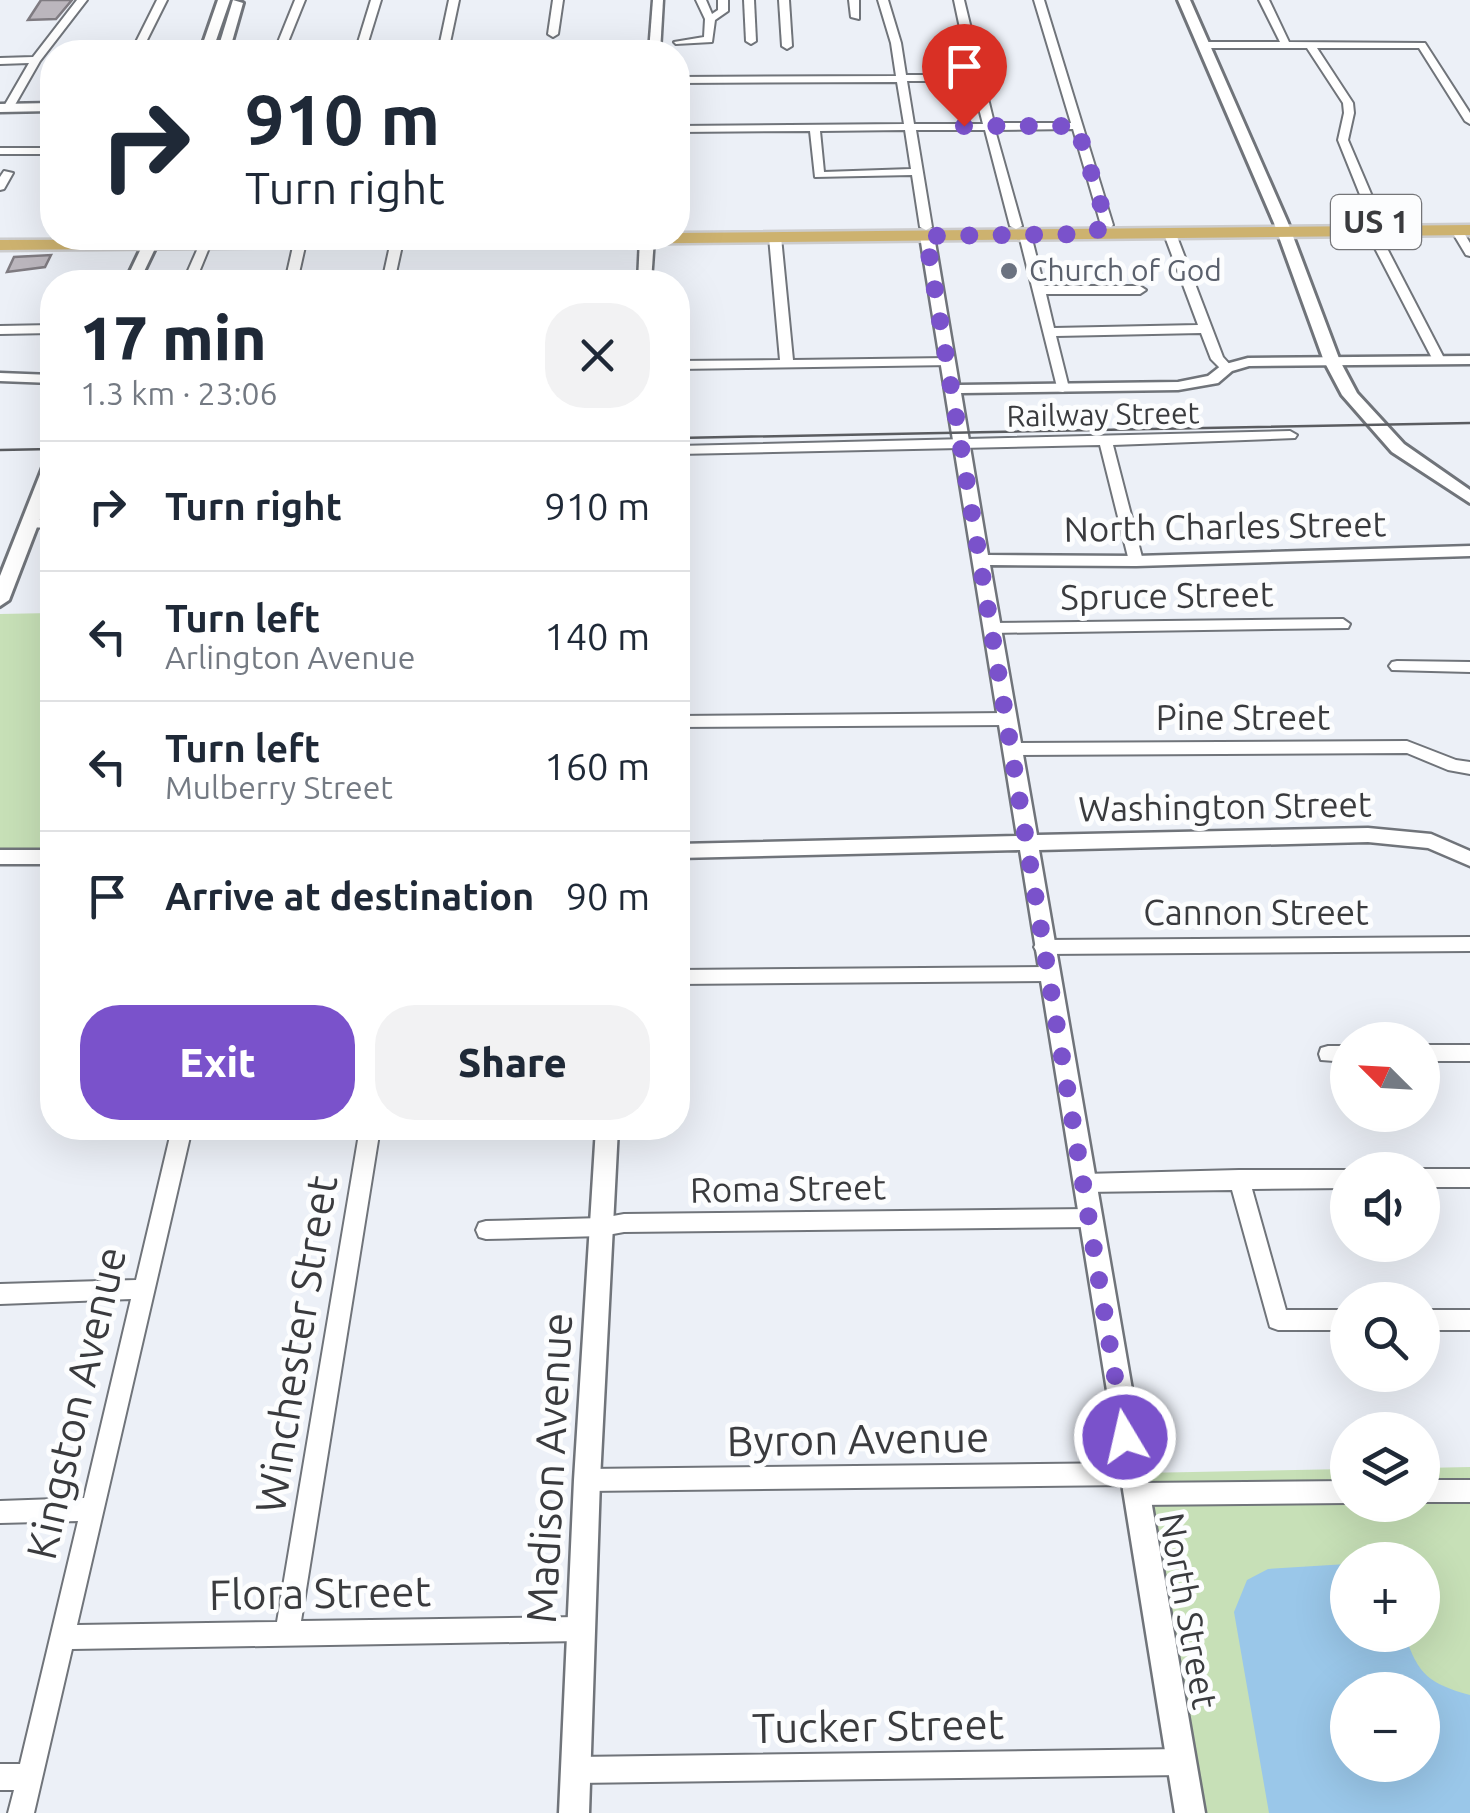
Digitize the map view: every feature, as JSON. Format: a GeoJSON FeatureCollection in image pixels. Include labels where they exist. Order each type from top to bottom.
{"type":"FeatureCollection","features":[{"type":"Feature","properties":{"kind":"main road"},"geometry":{"type":"LineString","coordinates":[[210,40],[224,0]]}},
{"type":"Feature","properties":{"kind":"main road"},"geometry":{"type":"LineString","coordinates":[[226,40],[238,0]]}},
{"type":"Feature","properties":{"kind":"main road"},"geometry":{"type":"LineString","coordinates":[[1184,0],[1282,228],[1332,361],[1350,394],[1383,434],[1470,498]]}},
{"type":"Feature","properties":{"kind":"main road"},"geometry":{"type":"LineString","coordinates":[[1090,234],[1107,225]]}},
{"type":"Feature","properties":{"kind":"main road","name":"US 1"},"geometry":{"type":"LineString","coordinates":[[690,238],[1107,225],[1466,227]]}},
{"type":"Feature","properties":{"kind":"main road","name":"US 1"},"geometry":{"type":"LineString","coordinates":[[1020,230],[1170,234],[1282,228]]}},
{"type":"Feature","properties":{"kind":"main road","name":"US 1"},"geometry":{"type":"LineString","coordinates":[[690,230],[926,232]]}},
{"type":"Feature","properties":{"kind":"main road"},"geometry":{"type":"LineString","coordinates":[[0,237],[40,236]]}},
{"type":"Feature","properties":{"kind":"main road","name":"US 1"},"geometry":{"type":"LineString","coordinates":[[0,246],[40,245]]}},
{"type":"Feature","properties":{"kind":"main road"},"geometry":{"type":"LineString","coordinates":[[0,600],[6,572],[40,498]]}},
{"type":"Feature","properties":{"kind":"street"},"geometry":{"type":"LineString","coordinates":[[51,40],[82,0]]}},
{"type":"Feature","properties":{"kind":"street"},"geometry":{"type":"LineString","coordinates":[[142,40],[162,0]]}},
{"type":"Feature","properties":{"kind":"street"},"geometry":{"type":"LineString","coordinates":[[284,40],[300,0]]}},
{"type":"Feature","properties":{"kind":"street"},"geometry":{"type":"LineString","coordinates":[[364,40],[376,0]]}},
{"type":"Feature","properties":{"kind":"street"},"geometry":{"type":"LineString","coordinates":[[446,40],[454,0]]}},
{"type":"Feature","properties":{"kind":"street"},"geometry":{"type":"LineString","coordinates":[[553,34],[558,0]]}},
{"type":"Feature","properties":{"kind":"street"},"geometry":{"type":"LineString","coordinates":[[656,40],[658,0]]}},
{"type":"Feature","properties":{"kind":"street"},"geometry":{"type":"LineString","coordinates":[[690,41],[709,40],[710,19],[701,0]]}},
{"type":"Feature","properties":{"kind":"street"},"geometry":{"type":"LineString","coordinates":[[710,19],[723,12],[723,0]]}},
{"type":"Feature","properties":{"kind":"street"},"geometry":{"type":"LineString","coordinates":[[749,0],[752,41]]}},
{"type":"Feature","properties":{"kind":"street"},"geometry":{"type":"LineString","coordinates":[[784,0],[787,46]]}},
{"type":"Feature","properties":{"kind":"street"},"geometry":{"type":"LineString","coordinates":[[854,0],[856,17]]}},
{"type":"Feature","properties":{"kind":"street","name":"North Street"},"geometry":{"type":"LineString","coordinates":[[883,0],[902,78],[1047,974],[1190,1813]]}},
{"type":"Feature","properties":{"kind":"street"},"geometry":{"type":"LineString","coordinates":[[959,0],[976,78],[1039,290],[1063,388]]}},
{"type":"Feature","properties":{"kind":"street"},"geometry":{"type":"LineString","coordinates":[[1038,0],[1107,225]]}},
{"type":"Feature","properties":{"kind":"street"},"geometry":{"type":"LineString","coordinates":[[1264,0],[1286,45]]}},
{"type":"Feature","properties":{"kind":"street"},"geometry":{"type":"LineString","coordinates":[[1203,44],[1422,45],[1470,120]]}},
{"type":"Feature","properties":{"kind":"street"},"geometry":{"type":"LineString","coordinates":[[1310,45],[1348,102],[1343,140],[1375,227],[1439,360]]}},
{"type":"Feature","properties":{"kind":"street"},"geometry":{"type":"LineString","coordinates":[[4,108],[40,55]]}},
{"type":"Feature","properties":{"kind":"street"},"geometry":{"type":"LineString","coordinates":[[0,60],[36,60]]}},
{"type":"Feature","properties":{"kind":"street"},"geometry":{"type":"LineString","coordinates":[[690,80],[976,78]]}},
{"type":"Feature","properties":{"kind":"street"},"geometry":{"type":"LineString","coordinates":[[4,108],[40,107]]}},
{"type":"Feature","properties":{"kind":"street"},"geometry":{"type":"LineString","coordinates":[[690,129],[1077,126]]}},
{"type":"Feature","properties":{"kind":"street"},"geometry":{"type":"LineString","coordinates":[[815,129],[819,174],[916,172]]}},
{"type":"Feature","properties":{"kind":"street"},"geometry":{"type":"LineString","coordinates":[[0,151],[40,151]]}},
{"type":"Feature","properties":{"kind":"street"},"geometry":{"type":"LineString","coordinates":[[0,187],[8,173]]}},
{"type":"Feature","properties":{"kind":"street"},"geometry":{"type":"LineString","coordinates":[[1466,227],[1470,253]]}},
{"type":"Feature","properties":{"kind":"street"},"geometry":{"type":"LineString","coordinates":[[1170,234],[1217,360],[1227,368]]}},
{"type":"Feature","properties":{"kind":"street"},"geometry":{"type":"LineString","coordinates":[[776,237],[787,364]]}},
{"type":"Feature","properties":{"kind":"street"},"geometry":{"type":"LineString","coordinates":[[1039,290],[1140,290]]}},
{"type":"Feature","properties":{"kind":"street"},"geometry":{"type":"LineString","coordinates":[[1050,332],[1206,328]]}},
{"type":"Feature","properties":{"kind":"street"},"geometry":{"type":"LineString","coordinates":[[0,330],[40,329]]}},
{"type":"Feature","properties":{"kind":"street"},"geometry":{"type":"LineString","coordinates":[[952,389],[1198,384],[1248,362],[1470,360]]}},
{"type":"Feature","properties":{"kind":"street"},"geometry":{"type":"LineString","coordinates":[[690,365],[948,362]]}},
{"type":"Feature","properties":{"kind":"street"},"geometry":{"type":"LineString","coordinates":[[0,378],[40,379]]}},
{"type":"Feature","properties":{"kind":"street","name":"Railway Street"},"geometry":{"type":"LineString","coordinates":[[690,450],[1290,436]]}},
{"type":"Feature","properties":{"kind":"street"},"geometry":{"type":"LineString","coordinates":[[1106,443],[1136,561]]}},
{"type":"Feature","properties":{"kind":"street"},"geometry":{"type":"LineString","coordinates":[[30,524],[40,524]]}},
{"type":"Feature","properties":{"kind":"street","name":"North Charles Street"},"geometry":{"type":"LineString","coordinates":[[980,560],[1136,561],[1470,551]]}},
{"type":"Feature","properties":{"kind":"street","name":"Spruce Street"},"geometry":{"type":"LineString","coordinates":[[991,628],[1343,624]]}},
{"type":"Feature","properties":{"kind":"street"},"geometry":{"type":"LineString","coordinates":[[1397,666],[1470,667]]}},
{"type":"Feature","properties":{"kind":"street"},"geometry":{"type":"LineString","coordinates":[[690,722],[1007,719]]}},
{"type":"Feature","properties":{"kind":"street","name":"Pine Street"},"geometry":{"type":"LineString","coordinates":[[1012,749],[1407,747],[1425,750],[1457,768],[1470,768]]}},
{"type":"Feature","properties":{"kind":"street","name":"Washington Street"},"geometry":{"type":"LineString","coordinates":[[690,851],[1400,836],[1431,841],[1470,859]]}},
{"type":"Feature","properties":{"kind":"street"},"geometry":{"type":"LineString","coordinates":[[0,857],[40,857]]}},
{"type":"Feature","properties":{"kind":"street","name":"Cannon Street"},"geometry":{"type":"LineString","coordinates":[[1043,947],[1470,944]]}},
{"type":"Feature","properties":{"kind":"street"},"geometry":{"type":"LineString","coordinates":[[690,978],[1047,974]]}},
{"type":"Feature","properties":{"kind":"street"},"geometry":{"type":"LineString","coordinates":[[1440,1054],[1470,1053]]}},
{"type":"Feature","properties":{"kind":"street","name":"Kingston Avenue"},"geometry":{"type":"LineString","coordinates":[[21,1813],[179,1140]]}},
{"type":"Feature","properties":{"kind":"street","name":"Winchester Street"},"geometry":{"type":"LineString","coordinates":[[287,1632],[368,1140]]}},
{"type":"Feature","properties":{"kind":"street","name":"Madison Avenue"},"geometry":{"type":"LineString","coordinates":[[574,1813],[586,1480],[606,1140]]}},
{"type":"Feature","properties":{"kind":"street"},"geometry":{"type":"LineString","coordinates":[[1084,1183],[1330,1178]]}},
{"type":"Feature","properties":{"kind":"street"},"geometry":{"type":"LineString","coordinates":[[1440,1178],[1470,1178]]}},
{"type":"Feature","properties":{"kind":"street"},"geometry":{"type":"LineString","coordinates":[[1239,1179],[1278,1320],[1330,1320]]}},
{"type":"Feature","properties":{"kind":"street","name":"Roma Street"},"geometry":{"type":"LineString","coordinates":[[486,1230],[602,1227],[624,1222],[1090,1218]]}},
{"type":"Feature","properties":{"kind":"street"},"geometry":{"type":"LineString","coordinates":[[0,1294],[143,1289]]}},
{"type":"Feature","properties":{"kind":"street"},"geometry":{"type":"LineString","coordinates":[[1440,1320],[1470,1320]]}},
{"type":"Feature","properties":{"kind":"street","name":"Byron Avenue"},"geometry":{"type":"LineString","coordinates":[[586,1480],[1133,1484],[1330,1491]]}},
{"type":"Feature","properties":{"kind":"street"},"geometry":{"type":"LineString","coordinates":[[1440,1491],[1470,1490]]}},
{"type":"Feature","properties":{"kind":"street"},"geometry":{"type":"LineString","coordinates":[[0,1512],[92,1509]]}},
{"type":"Feature","properties":{"kind":"street","name":"Flora Street"},"geometry":{"type":"LineString","coordinates":[[62,1637],[580,1629]]}},
{"type":"Feature","properties":{"kind":"street","name":"Tucker Street"},"geometry":{"type":"LineString","coordinates":[[576,1770],[1182,1762]]}},
{"type":"Feature","properties":{"kind":"street"},"geometry":{"type":"LineString","coordinates":[[0,1777],[30,1777]]}},
{"type":"Feature","properties":{"kind":"green space"},"geometry":{"type":"Polygon","coordinates":[[[40,613],[40,857],[0,857],[0,614],[40,613]]]}},
{"type":"Feature","properties":{"kind":"green space"},"geometry":{"type":"Polygon","coordinates":[[[1470,1467],[1470,1813],[1190,1813],[1140,1473],[1330,1469],[1330,1522],[1440,1522],[1440,1468],[1470,1467]]]}},
{"type":"Feature","properties":{"kind":"water"},"geometry":{"type":"Polygon","coordinates":[[[1330,1565],[1330,1652],[1412,1652],[1424,1672],[1330,1672],[1330,1782],[1440,1782],[1440,1684],[1470,1695],[1470,1813],[1269,1813],[1234,1612],[1247,1580],[1268,1569],[1330,1565]]]}},
{"type":"Feature","properties":{"kind":"building"},"geometry":{"type":"Polygon","coordinates":[[[41,0],[72,0],[56,19],[28,20],[41,0]]]}},
{"type":"Feature","properties":{"kind":"building"},"geometry":{"type":"Polygon","coordinates":[[[51,255],[45,267],[7,272],[14,257],[51,255]]]}},
{"type":"Feature","properties":{"kind":"railway"},"geometry":{"type":"LineString","coordinates":[[690,438],[1470,423]]}},
{"type":"Feature","properties":{"kind":"railway"},"geometry":{"type":"LineString","coordinates":[[0,450],[40,449]]}},
{"type":"Feature","properties":{"kind":"place","name":"Church of God"},"geometry":{"type":"Point","coordinates":[1009,271]}},
{"type":"Feature","properties":{"kind":"route"},"geometry":{"type":"LineString","coordinates":[[964,126],[1077,126],[1107,225],[1090,234],[926,236],[1125,1437]]}}]}
